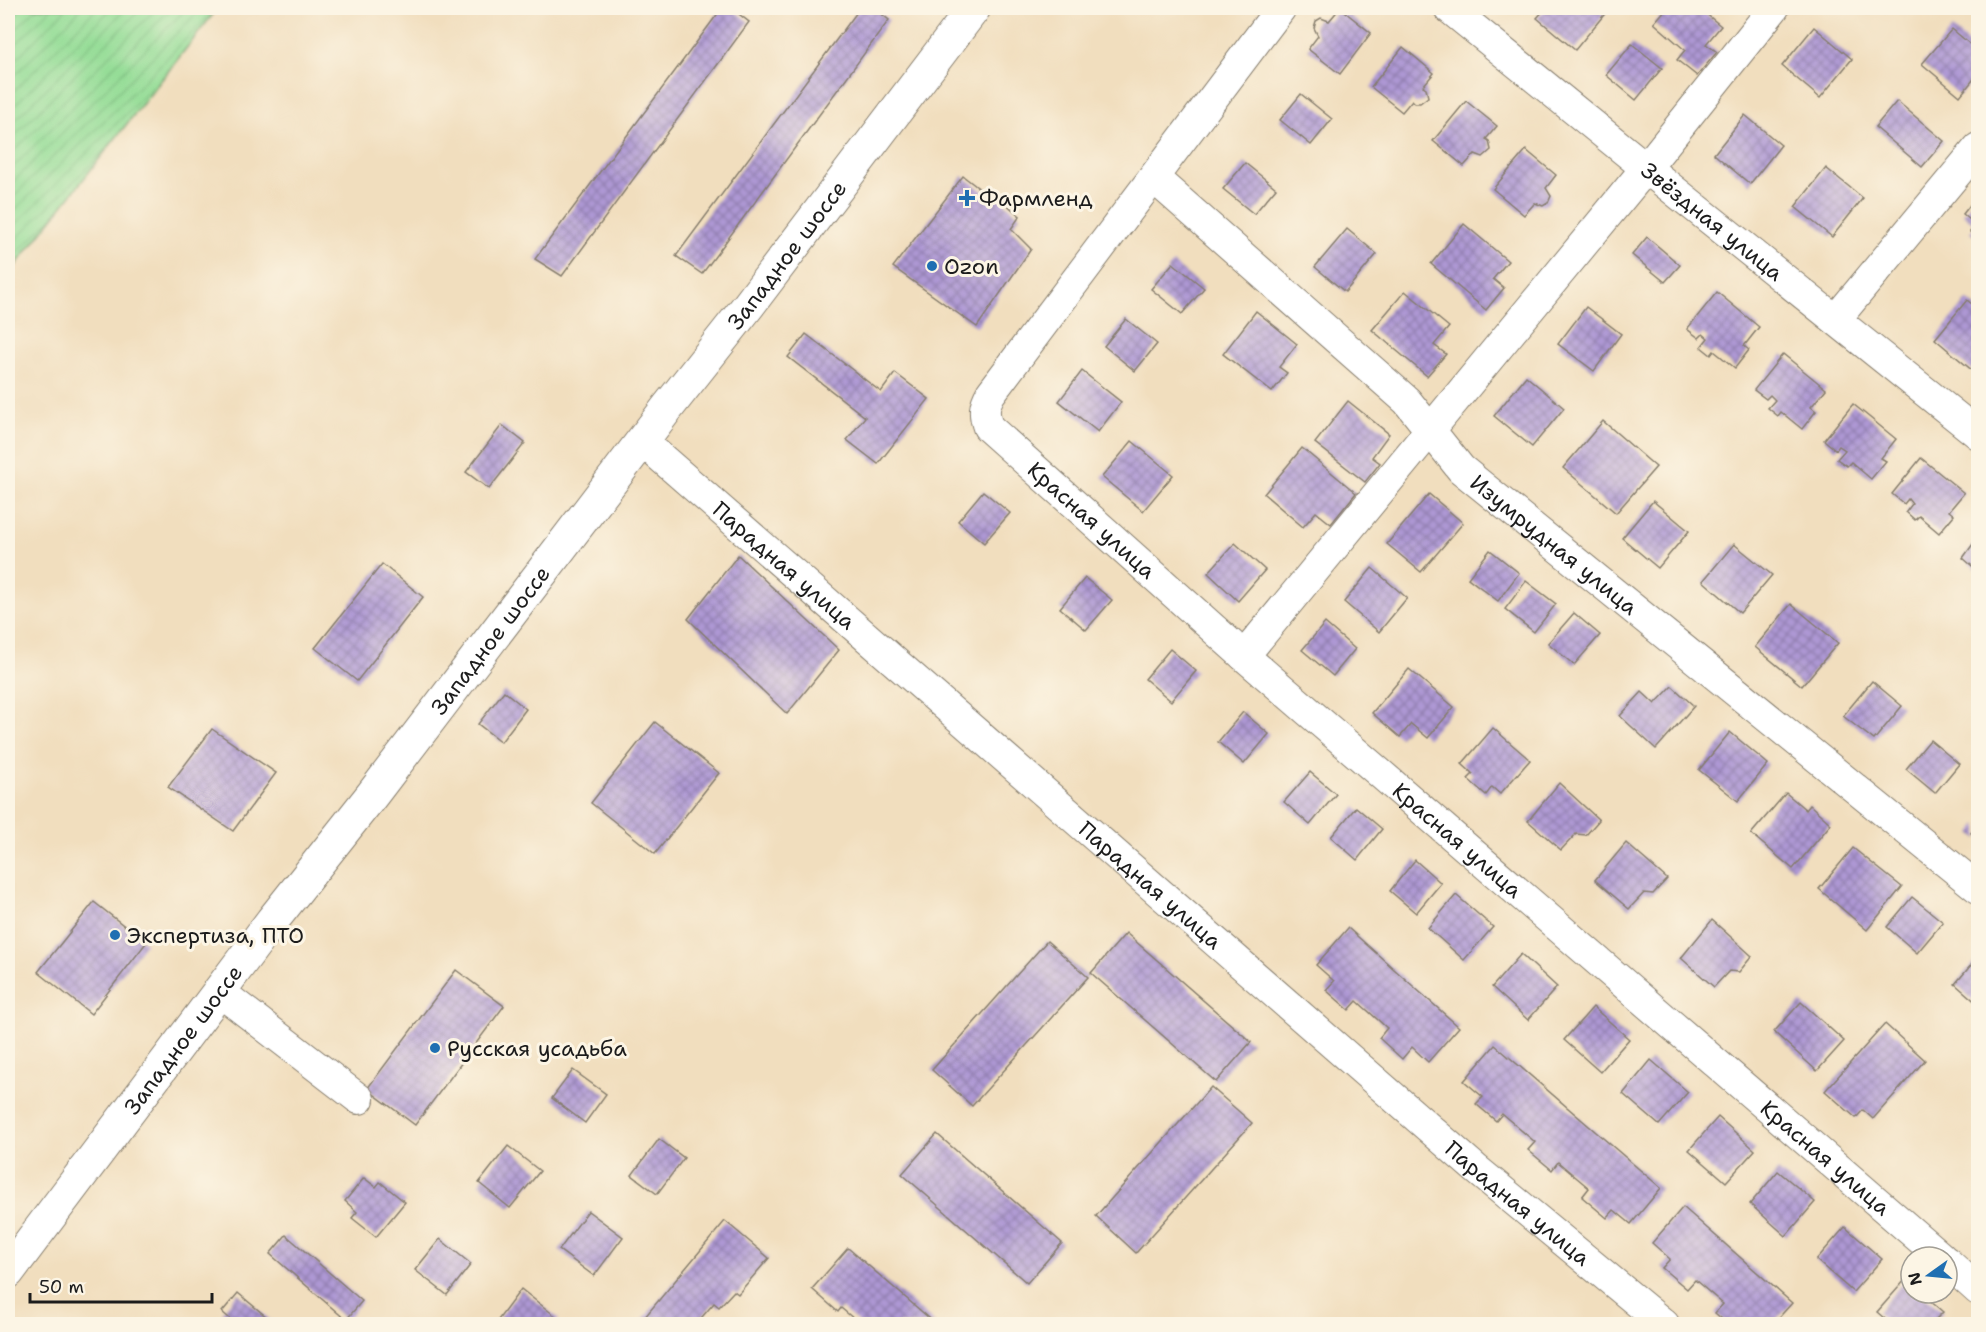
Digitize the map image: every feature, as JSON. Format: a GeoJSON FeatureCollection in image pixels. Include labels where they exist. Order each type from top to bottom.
{"type":"FeatureCollection","features":[{"type":"Feature","properties":{"kind":"main road","name":"Западное шоссе"},"geometry":{"type":"LineString","coordinates":[[8,1272],[148,1084],[748,306],[974,8]]}},
{"type":"Feature","properties":{"kind":"street"},"geometry":{"type":"LineString","coordinates":[[1154,178],[1281,8]]}},
{"type":"Feature","properties":{"kind":"street","name":"Звёздная улица"},"geometry":{"type":"LineString","coordinates":[[1449,8],[1978,434]]}},
{"type":"Feature","properties":{"kind":"street"},"geometry":{"type":"LineString","coordinates":[[1244,656],[1646,168],[1774,8]]}},
{"type":"Feature","properties":{"kind":"street"},"geometry":{"type":"LineString","coordinates":[[1836,319],[1978,148]]}},
{"type":"Feature","properties":{"kind":"street","name":"Красная улица"},"geometry":{"type":"LineString","coordinates":[[1154,178],[991,393],[985,403],[984,415],[988,427],[1244,656],[1927,1245]]}},
{"type":"Feature","properties":{"kind":"street","name":"Изумрудная улица"},"geometry":{"type":"LineString","coordinates":[[1154,178],[1407,401],[1461,468],[1978,888]]}},
{"type":"Feature","properties":{"kind":"street","name":"Парадная улица"},"geometry":{"type":"LineString","coordinates":[[642,441],[1476,1169],[1664,1324]]}},
{"type":"Feature","properties":{"kind":"street"},"geometry":{"type":"LineString","coordinates":[[220,992],[359,1099]]}},
{"type":"Feature","properties":{"kind":"street"},"geometry":{"type":"LineString","coordinates":[[1959,1273],[1978,1290]]}},
{"type":"Feature","properties":{"kind":"green space"},"geometry":{"type":"Polygon","coordinates":[[[8,8],[218,8],[8,275],[8,8]]]}},
{"type":"Feature","properties":{"kind":"building"},"geometry":{"type":"Polygon","coordinates":[[[722,8],[731,8],[749,22],[562,276],[535,259],[722,8]]]}},
{"type":"Feature","properties":{"kind":"building"},"geometry":{"type":"Polygon","coordinates":[[[860,8],[874,8],[889,20],[702,274],[676,256],[860,8]]]}},
{"type":"Feature","properties":{"kind":"building"},"geometry":{"type":"Polygon","coordinates":[[[1340,8],[1371,33],[1340,74],[1308,49],[1318,36],[1314,28],[1316,21],[1321,18],[1329,21],[1340,8]]]}},
{"type":"Feature","properties":{"kind":"building"},"geometry":{"type":"Polygon","coordinates":[[[1546,8],[1604,8],[1608,10],[1575,50],[1537,18],[1546,8]]]}},
{"type":"Feature","properties":{"kind":"building"},"geometry":{"type":"Polygon","coordinates":[[[1667,8],[1699,8],[1721,26],[1706,44],[1717,52],[1697,76],[1677,60],[1685,50],[1654,23],[1667,8]]]}},
{"type":"Feature","properties":{"kind":"building"},"geometry":{"type":"Polygon","coordinates":[[[1814,27],[1852,59],[1820,98],[1782,66],[1814,27]]]}},
{"type":"Feature","properties":{"kind":"building"},"geometry":{"type":"Polygon","coordinates":[[[1952,29],[1978,51],[1978,74],[1960,96],[1922,64],[1952,29]]]}},
{"type":"Feature","properties":{"kind":"building"},"geometry":{"type":"Polygon","coordinates":[[[1632,44],[1662,68],[1636,100],[1606,75],[1632,44]]]}},
{"type":"Feature","properties":{"kind":"building"},"geometry":{"type":"Polygon","coordinates":[[[1403,47],[1434,73],[1423,86],[1426,88],[1428,97],[1420,103],[1412,100],[1402,112],[1371,87],[1403,47]]]}},
{"type":"Feature","properties":{"kind":"building"},"geometry":{"type":"Polygon","coordinates":[[[1301,94],[1332,119],[1311,145],[1280,120],[1301,94]]]}},
{"type":"Feature","properties":{"kind":"building"},"geometry":{"type":"Polygon","coordinates":[[[1466,101],[1497,126],[1486,139],[1489,141],[1491,150],[1483,157],[1475,154],[1464,166],[1433,141],[1466,101]]]}},
{"type":"Feature","properties":{"kind":"building"},"geometry":{"type":"Polygon","coordinates":[[[1897,101],[1944,141],[1922,167],[1875,127],[1897,101]]]}},
{"type":"Feature","properties":{"kind":"building"},"geometry":{"type":"Polygon","coordinates":[[[1745,115],[1781,145],[1750,184],[1714,154],[1745,115]]]}},
{"type":"Feature","properties":{"kind":"building"},"geometry":{"type":"Polygon","coordinates":[[[1526,150],[1556,175],[1546,188],[1551,196],[1548,203],[1543,206],[1535,203],[1524,215],[1493,189],[1526,150]]]}},
{"type":"Feature","properties":{"kind":"building"},"geometry":{"type":"Polygon","coordinates":[[[1245,163],[1276,188],[1254,214],[1223,189],[1245,163]]]}},
{"type":"Feature","properties":{"kind":"building"},"geometry":{"type":"Polygon","coordinates":[[[1826,168],[1863,198],[1832,237],[1795,207],[1826,168]]]}},
{"type":"Feature","properties":{"kind":"building"},"geometry":{"type":"Polygon","coordinates":[[[963,176],[994,200],[998,197],[1020,216],[1011,229],[1031,249],[977,327],[893,267],[963,176]]]}},
{"type":"Feature","properties":{"kind":"building"},"geometry":{"type":"Polygon","coordinates":[[[1978,195],[1978,239],[1970,232],[1976,225],[1963,214],[1978,195]]]}},
{"type":"Feature","properties":{"kind":"building"},"geometry":{"type":"Polygon","coordinates":[[[1464,224],[1508,261],[1493,279],[1504,288],[1486,310],[1431,264],[1464,224]]]}},
{"type":"Feature","properties":{"kind":"building"},"geometry":{"type":"Polygon","coordinates":[[[1347,229],[1377,254],[1345,292],[1315,267],[1347,229]]]}},
{"type":"Feature","properties":{"kind":"building"},"geometry":{"type":"Polygon","coordinates":[[[1647,237],[1680,265],[1665,282],[1632,255],[1647,237]]]}},
{"type":"Feature","properties":{"kind":"building"},"geometry":{"type":"Polygon","coordinates":[[[1173,263],[1204,288],[1182,314],[1151,289],[1173,263]]]}},
{"type":"Feature","properties":{"kind":"building"},"geometry":{"type":"Polygon","coordinates":[[[1405,291],[1449,327],[1434,345],[1446,354],[1427,376],[1372,330],[1405,291]]]}},
{"type":"Feature","properties":{"kind":"building"},"geometry":{"type":"Polygon","coordinates":[[[1717,292],[1759,327],[1744,346],[1749,350],[1735,368],[1714,351],[1711,355],[1701,347],[1708,338],[1703,334],[1699,338],[1687,329],[1717,292]]]}},
{"type":"Feature","properties":{"kind":"building"},"geometry":{"type":"Polygon","coordinates":[[[1967,300],[1978,309],[1978,363],[1973,371],[1935,339],[1967,300]]]}},
{"type":"Feature","properties":{"kind":"building"},"geometry":{"type":"Polygon","coordinates":[[[1586,307],[1621,334],[1594,371],[1558,344],[1586,307]]]}},
{"type":"Feature","properties":{"kind":"building"},"geometry":{"type":"Polygon","coordinates":[[[1256,311],[1297,344],[1279,367],[1287,373],[1272,392],[1223,354],[1256,311]]]}},
{"type":"Feature","properties":{"kind":"building"},"geometry":{"type":"Polygon","coordinates":[[[1126,319],[1157,344],[1135,371],[1104,346],[1126,319]]]}},
{"type":"Feature","properties":{"kind":"building"},"geometry":{"type":"Polygon","coordinates":[[[806,334],[881,392],[895,373],[929,399],[878,464],[847,440],[865,417],[788,357],[806,334]]]}},
{"type":"Feature","properties":{"kind":"building"},"geometry":{"type":"Polygon","coordinates":[[[1783,354],[1826,389],[1811,407],[1816,411],[1802,429],[1781,412],[1778,416],[1768,408],[1775,400],[1770,395],[1766,399],[1754,390],[1783,354]]]}},
{"type":"Feature","properties":{"kind":"building"},"geometry":{"type":"Polygon","coordinates":[[[1082,371],[1121,402],[1098,432],[1059,401],[1082,371]]]}},
{"type":"Feature","properties":{"kind":"building"},"geometry":{"type":"Polygon","coordinates":[[[1526,376],[1564,408],[1532,447],[1494,416],[1526,376]]]}},
{"type":"Feature","properties":{"kind":"building"},"geometry":{"type":"Polygon","coordinates":[[[1348,401],[1389,434],[1372,457],[1380,463],[1365,482],[1315,443],[1348,401]]]}},
{"type":"Feature","properties":{"kind":"building"},"geometry":{"type":"Polygon","coordinates":[[[1853,404],[1896,439],[1881,458],[1886,461],[1871,479],[1851,462],[1847,466],[1837,459],[1845,450],[1839,446],[1836,450],[1824,440],[1853,404]]]}},
{"type":"Feature","properties":{"kind":"building"},"geometry":{"type":"Polygon","coordinates":[[[1603,421],[1656,467],[1616,513],[1563,468],[1603,421]]]}},
{"type":"Feature","properties":{"kind":"building"},"geometry":{"type":"Polygon","coordinates":[[[502,425],[525,443],[489,489],[466,472],[502,425]]]}},
{"type":"Feature","properties":{"kind":"building"},"geometry":{"type":"Polygon","coordinates":[[[1132,441],[1173,475],[1143,511],[1102,477],[1132,441]]]}},
{"type":"Feature","properties":{"kind":"building"},"geometry":{"type":"Polygon","coordinates":[[[1302,448],[1356,493],[1331,524],[1316,512],[1303,527],[1264,494],[1302,448]]]}},
{"type":"Feature","properties":{"kind":"building"},"geometry":{"type":"Polygon","coordinates":[[[1921,458],[1964,493],[1949,511],[1954,515],[1939,533],[1919,516],[1915,520],[1906,512],[1912,504],[1908,499],[1904,504],[1892,494],[1921,458]]]}},
{"type":"Feature","properties":{"kind":"building"},"geometry":{"type":"Polygon","coordinates":[[[983,491],[1010,513],[984,543],[958,521],[983,491]]]}},
{"type":"Feature","properties":{"kind":"building"},"geometry":{"type":"Polygon","coordinates":[[[1429,494],[1463,523],[1421,572],[1387,544],[1429,494]]]}},
{"type":"Feature","properties":{"kind":"building"},"geometry":{"type":"Polygon","coordinates":[[[1653,501],[1689,531],[1658,568],[1622,538],[1653,501]]]}},
{"type":"Feature","properties":{"kind":"building"},"geometry":{"type":"Polygon","coordinates":[[[1978,537],[1978,571],[1963,558],[1978,537]]]}},
{"type":"Feature","properties":{"kind":"building"},"geometry":{"type":"Polygon","coordinates":[[[1235,543],[1265,570],[1238,601],[1208,573],[1235,543]]]}},
{"type":"Feature","properties":{"kind":"building"},"geometry":{"type":"Polygon","coordinates":[[[1734,544],[1772,575],[1740,613],[1703,581],[1734,544]]]}},
{"type":"Feature","properties":{"kind":"building"},"geometry":{"type":"Polygon","coordinates":[[[1490,550],[1519,573],[1498,601],[1468,578],[1490,550]]]}},
{"type":"Feature","properties":{"kind":"building"},"geometry":{"type":"Polygon","coordinates":[[[738,555],[839,650],[787,714],[688,619],[738,555]]]}},
{"type":"Feature","properties":{"kind":"building"},"geometry":{"type":"Polygon","coordinates":[[[382,564],[423,597],[357,681],[315,648],[382,564]]]}},
{"type":"Feature","properties":{"kind":"building"},"geometry":{"type":"Polygon","coordinates":[[[1372,568],[1407,598],[1379,632],[1344,602],[1372,568]]]}},
{"type":"Feature","properties":{"kind":"building"},"geometry":{"type":"Polygon","coordinates":[[[1085,578],[1112,600],[1086,630],[1060,608],[1085,578]]]}},
{"type":"Feature","properties":{"kind":"building"},"geometry":{"type":"Polygon","coordinates":[[[1526,581],[1556,604],[1534,632],[1505,609],[1526,581]]]}},
{"type":"Feature","properties":{"kind":"building"},"geometry":{"type":"Polygon","coordinates":[[[1791,604],[1838,643],[1802,686],[1755,647],[1791,604]]]}},
{"type":"Feature","properties":{"kind":"building"},"geometry":{"type":"Polygon","coordinates":[[[1574,613],[1600,635],[1574,665],[1548,643],[1574,613]]]}},
{"type":"Feature","properties":{"kind":"building"},"geometry":{"type":"Polygon","coordinates":[[[1325,623],[1355,649],[1333,676],[1302,650],[1325,623]]]}},
{"type":"Feature","properties":{"kind":"building"},"geometry":{"type":"Polygon","coordinates":[[[1170,649],[1196,671],[1171,701],[1145,679],[1170,649]]]}},
{"type":"Feature","properties":{"kind":"building"},"geometry":{"type":"Polygon","coordinates":[[[1409,669],[1454,707],[1428,738],[1411,724],[1400,737],[1372,713],[1409,669]]]}},
{"type":"Feature","properties":{"kind":"building"},"geometry":{"type":"Polygon","coordinates":[[[1872,681],[1902,706],[1874,740],[1843,716],[1872,681]]]}},
{"type":"Feature","properties":{"kind":"building"},"geometry":{"type":"Polygon","coordinates":[[[1672,686],[1694,706],[1656,749],[1620,716],[1642,692],[1655,704],[1672,686]]]}},
{"type":"Feature","properties":{"kind":"building"},"geometry":{"type":"Polygon","coordinates":[[[504,691],[526,709],[501,742],[478,724],[504,691]]]}},
{"type":"Feature","properties":{"kind":"building"},"geometry":{"type":"Polygon","coordinates":[[[1243,712],[1269,734],[1244,764],[1218,742],[1243,712]]]}},
{"type":"Feature","properties":{"kind":"building"},"geometry":{"type":"Polygon","coordinates":[[[655,722],[719,773],[655,854],[591,803],[655,722]]]}},
{"type":"Feature","properties":{"kind":"building"},"geometry":{"type":"Polygon","coordinates":[[[1493,728],[1530,760],[1500,794],[1492,787],[1486,795],[1468,779],[1473,774],[1462,764],[1493,728]]]}},
{"type":"Feature","properties":{"kind":"building"},"geometry":{"type":"Polygon","coordinates":[[[212,729],[276,773],[233,831],[168,787],[212,729]]]}},
{"type":"Feature","properties":{"kind":"building"},"geometry":{"type":"Polygon","coordinates":[[[1730,732],[1768,764],[1738,801],[1699,770],[1730,732]]]}},
{"type":"Feature","properties":{"kind":"building"},"geometry":{"type":"Polygon","coordinates":[[[1930,740],[1959,764],[1935,793],[1906,769],[1930,740]]]}},
{"type":"Feature","properties":{"kind":"building"},"geometry":{"type":"Polygon","coordinates":[[[1310,772],[1336,794],[1310,825],[1284,802],[1310,772]]]}},
{"type":"Feature","properties":{"kind":"building"},"geometry":{"type":"Polygon","coordinates":[[[1559,783],[1599,820],[1586,835],[1576,834],[1561,850],[1528,821],[1559,783]]]}},
{"type":"Feature","properties":{"kind":"building"},"geometry":{"type":"Polygon","coordinates":[[[1786,793],[1806,810],[1810,805],[1831,824],[1793,869],[1751,834],[1786,793]]]}},
{"type":"Feature","properties":{"kind":"building"},"geometry":{"type":"Polygon","coordinates":[[[1356,807],[1382,829],[1357,860],[1331,837],[1356,807]]]}},
{"type":"Feature","properties":{"kind":"building"},"geometry":{"type":"Polygon","coordinates":[[[1978,824],[1978,839],[1971,833],[1978,824]]]}},
{"type":"Feature","properties":{"kind":"building"},"geometry":{"type":"Polygon","coordinates":[[[1626,843],[1667,879],[1653,894],[1644,893],[1629,909],[1595,880],[1626,843]]]}},
{"type":"Feature","properties":{"kind":"building"},"geometry":{"type":"Polygon","coordinates":[[[1853,848],[1902,887],[1867,930],[1819,889],[1853,848]]]}},
{"type":"Feature","properties":{"kind":"building"},"geometry":{"type":"Polygon","coordinates":[[[1415,860],[1441,883],[1416,913],[1390,891],[1415,860]]]}},
{"type":"Feature","properties":{"kind":"building"},"geometry":{"type":"Polygon","coordinates":[[[1456,895],[1493,927],[1464,960],[1428,928],[1456,895]]]}},
{"type":"Feature","properties":{"kind":"building"},"geometry":{"type":"Polygon","coordinates":[[[1912,897],[1943,922],[1917,953],[1887,927],[1912,897]]]}},
{"type":"Feature","properties":{"kind":"building"},"geometry":{"type":"Polygon","coordinates":[[[94,902],[146,943],[91,1014],[38,972],[94,902]]]}},
{"type":"Feature","properties":{"kind":"building"},"geometry":{"type":"Polygon","coordinates":[[[1712,920],[1752,956],[1739,972],[1729,971],[1714,987],[1681,958],[1712,920]]]}},
{"type":"Feature","properties":{"kind":"building"},"geometry":{"type":"Polygon","coordinates":[[[1348,928],[1459,1027],[1428,1062],[1412,1047],[1402,1059],[1379,1038],[1387,1028],[1357,1001],[1349,1010],[1326,990],[1334,981],[1316,965],[1348,928]]]}},
{"type":"Feature","properties":{"kind":"building"},"geometry":{"type":"Polygon","coordinates":[[[1126,933],[1251,1042],[1216,1082],[1091,973],[1126,933]]]}},
{"type":"Feature","properties":{"kind":"building"},"geometry":{"type":"Polygon","coordinates":[[[1047,941],[1088,977],[972,1106],[932,1070],[1047,941]]]}},
{"type":"Feature","properties":{"kind":"building"},"geometry":{"type":"Polygon","coordinates":[[[1521,954],[1557,987],[1528,1020],[1492,987],[1521,954]]]}},
{"type":"Feature","properties":{"kind":"building"},"geometry":{"type":"Polygon","coordinates":[[[1978,957],[1978,1004],[1955,984],[1978,957]]]}},
{"type":"Feature","properties":{"kind":"building","name":"Русская усадьба"},"geometry":{"type":"Polygon","coordinates":[[[456,970],[504,1006],[415,1125],[367,1089],[456,970]]]}},
{"type":"Feature","properties":{"kind":"building"},"geometry":{"type":"Polygon","coordinates":[[[1801,1002],[1844,1041],[1817,1071],[1774,1032],[1801,1002]]]}},
{"type":"Feature","properties":{"kind":"building"},"geometry":{"type":"Polygon","coordinates":[[[1593,1007],[1629,1039],[1600,1072],[1564,1040],[1593,1007]]]}},
{"type":"Feature","properties":{"kind":"building"},"geometry":{"type":"Polygon","coordinates":[[[1885,1024],[1925,1060],[1873,1119],[1863,1110],[1856,1118],[1825,1091],[1885,1024]]]}},
{"type":"Feature","properties":{"kind":"building"},"geometry":{"type":"Polygon","coordinates":[[[1495,1045],[1661,1188],[1631,1224],[1614,1210],[1607,1218],[1582,1197],[1589,1188],[1558,1162],[1552,1170],[1528,1150],[1535,1142],[1502,1114],[1496,1121],[1476,1104],[1483,1097],[1464,1081],[1495,1045]]]}},
{"type":"Feature","properties":{"kind":"building"},"geometry":{"type":"Polygon","coordinates":[[[1651,1060],[1688,1092],[1659,1125],[1623,1094],[1651,1060]]]}},
{"type":"Feature","properties":{"kind":"building"},"geometry":{"type":"Polygon","coordinates":[[[573,1070],[606,1094],[585,1123],[552,1098],[573,1070]]]}},
{"type":"Feature","properties":{"kind":"building"},"geometry":{"type":"Polygon","coordinates":[[[1211,1087],[1252,1123],[1136,1253],[1096,1216],[1211,1087]]]}},
{"type":"Feature","properties":{"kind":"building"},"geometry":{"type":"Polygon","coordinates":[[[1718,1117],[1755,1150],[1726,1182],[1689,1150],[1718,1117]]]}},
{"type":"Feature","properties":{"kind":"building"},"geometry":{"type":"Polygon","coordinates":[[[937,1134],[1062,1243],[1027,1283],[902,1174],[937,1134]]]}},
{"type":"Feature","properties":{"kind":"building"},"geometry":{"type":"Polygon","coordinates":[[[659,1139],[684,1158],[657,1194],[632,1175],[659,1139]]]}},
{"type":"Feature","properties":{"kind":"building"},"geometry":{"type":"Polygon","coordinates":[[[508,1146],[540,1171],[510,1208],[479,1183],[508,1146]]]}},
{"type":"Feature","properties":{"kind":"building"},"geometry":{"type":"Polygon","coordinates":[[[1778,1171],[1815,1202],[1786,1236],[1750,1204],[1778,1171]]]}},
{"type":"Feature","properties":{"kind":"building"},"geometry":{"type":"Polygon","coordinates":[[[364,1178],[376,1187],[380,1182],[405,1202],[376,1237],[352,1218],[357,1212],[345,1201],[364,1178]]]}},
{"type":"Feature","properties":{"kind":"building"},"geometry":{"type":"Polygon","coordinates":[[[1683,1207],[1792,1303],[1773,1324],[1744,1322],[1728,1324],[1715,1313],[1723,1304],[1695,1280],[1687,1289],[1662,1268],[1670,1259],[1652,1243],[1683,1207]]]}},
{"type":"Feature","properties":{"kind":"building"},"geometry":{"type":"Polygon","coordinates":[[[588,1211],[623,1237],[594,1276],[559,1250],[588,1211]]]}},
{"type":"Feature","properties":{"kind":"building"},"geometry":{"type":"Polygon","coordinates":[[[725,1221],[769,1258],[738,1294],[734,1291],[719,1307],[714,1303],[696,1324],[639,1324],[725,1221]]]}},
{"type":"Feature","properties":{"kind":"building"},"geometry":{"type":"Polygon","coordinates":[[[1845,1227],[1882,1259],[1853,1292],[1816,1260],[1845,1227]]]}},
{"type":"Feature","properties":{"kind":"building"},"geometry":{"type":"Polygon","coordinates":[[[286,1235],[362,1301],[346,1320],[270,1254],[286,1235]]]}},
{"type":"Feature","properties":{"kind":"building"},"geometry":{"type":"Polygon","coordinates":[[[440,1239],[471,1264],[447,1295],[415,1270],[440,1239]]]}},
{"type":"Feature","properties":{"kind":"building"},"geometry":{"type":"Polygon","coordinates":[[[848,1248],[936,1324],[860,1324],[841,1308],[838,1312],[812,1289],[848,1248]]]}},
{"type":"Feature","properties":{"kind":"building"},"geometry":{"type":"Polygon","coordinates":[[[1899,1287],[1899,1305],[1935,1305],[1943,1312],[1931,1324],[1891,1324],[1877,1312],[1899,1287]]]}},
{"type":"Feature","properties":{"kind":"building"},"geometry":{"type":"Polygon","coordinates":[[[521,1289],[559,1319],[554,1324],[504,1324],[498,1320],[521,1289]]]}},
{"type":"Feature","properties":{"kind":"building"},"geometry":{"type":"Polygon","coordinates":[[[238,1293],[275,1324],[236,1324],[222,1312],[238,1293]]]}},
{"type":"Feature","properties":{"kind":"place","name":"Фармленд"},"geometry":{"type":"Point","coordinates":[967,198]}},
{"type":"Feature","properties":{"kind":"place","name":"Ozon"},"geometry":{"type":"Point","coordinates":[932,266]}},
{"type":"Feature","properties":{"kind":"place","name":"Экспертиза, ПТО"},"geometry":{"type":"Point","coordinates":[115,935]}},
{"type":"Feature","properties":{"kind":"place","name":"Русская усадьба"},"geometry":{"type":"Point","coordinates":[435,1048]}}]}
